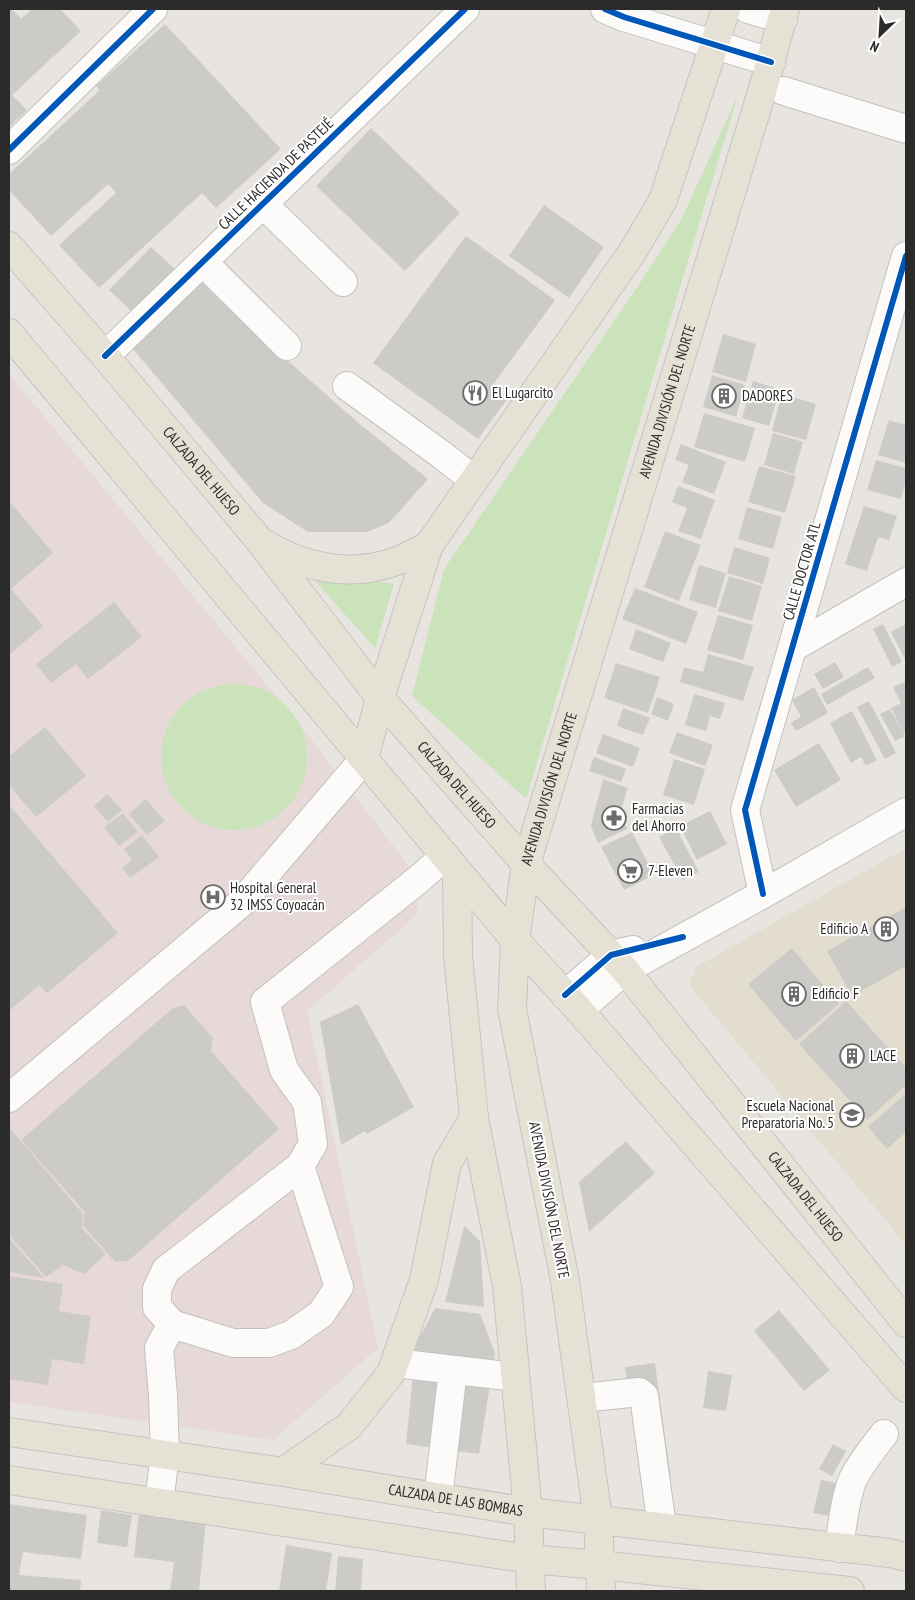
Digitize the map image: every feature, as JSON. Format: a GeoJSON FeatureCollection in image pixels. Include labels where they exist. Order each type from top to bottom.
{"type":"FeatureCollection","features":[{"type":"Feature","properties":{"kind":"main road"},"geometry":{"type":"LineString","coordinates":[[364,759],[380,698],[429,545],[633,251],[663,200],[726,9]]}},
{"type":"Feature","properties":{"kind":"main road","name":"AVENIDA DIVISIÓN DEL NORTE"},"geometry":{"type":"LineString","coordinates":[[600,1578],[598,1519],[565,1281],[512,1009],[515,940],[526,864],[771,62],[784,14]]}},
{"type":"Feature","properties":{"kind":"main road","name":"CALZADA DEL HUESO"},"geometry":{"type":"LineString","coordinates":[[9,246],[105,356],[259,540],[380,698],[526,864],[618,963],[906,1323]]}},
{"type":"Feature","properties":{"kind":"main road"},"geometry":{"type":"LineString","coordinates":[[9,333],[515,940],[572,1002],[906,1388]]}},
{"type":"Feature","properties":{"kind":"main road"},"geometry":{"type":"LineString","coordinates":[[259,540],[301,562],[324,568],[348,570],[370,568],[390,563],[429,545]]}},
{"type":"Feature","properties":{"kind":"main road"},"geometry":{"type":"LineString","coordinates":[[451,864],[474,1118],[506,1286],[528,1512],[528,1559],[531,1591]]}},
{"type":"Feature","properties":{"kind":"main road"},"geometry":{"type":"LineString","coordinates":[[283,1472],[349,1426],[392,1373],[424,1280],[447,1163],[474,1118]]}},
{"type":"Feature","properties":{"kind":"main road","name":"CALZADA DE LAS BOMBAS"},"geometry":{"type":"LineString","coordinates":[[9,1432],[283,1472],[528,1512],[839,1548],[901,1553]]}},
{"type":"Feature","properties":{"kind":"main road"},"geometry":{"type":"LineString","coordinates":[[9,1480],[528,1559],[600,1578],[850,1591]]}},
{"type":"Feature","properties":{"kind":"street"},"geometry":{"type":"LineString","coordinates":[[9,150],[153,9]]}},
{"type":"Feature","properties":{"kind":"street","name":"CALLE HACIENDA DE PASTEJÉ"},"geometry":{"type":"LineString","coordinates":[[105,356],[464,9]]}},
{"type":"Feature","properties":{"kind":"street"},"geometry":{"type":"LineString","coordinates":[[605,9],[624,17],[771,62]]}},
{"type":"Feature","properties":{"kind":"street"},"geometry":{"type":"LineString","coordinates":[[748,9],[784,14]]}},
{"type":"Feature","properties":{"kind":"street"},"geometry":{"type":"LineString","coordinates":[[784,91],[906,129]]}},
{"type":"Feature","properties":{"kind":"street"},"geometry":{"type":"LineString","coordinates":[[263,204],[343,282]]}},
{"type":"Feature","properties":{"kind":"street","name":"CALLE DOCTOR ATL"},"geometry":{"type":"LineString","coordinates":[[762,894],[745,810],[906,256]]}},
{"type":"Feature","properties":{"kind":"street"},"geometry":{"type":"LineString","coordinates":[[203,262],[287,346]]}},
{"type":"Feature","properties":{"kind":"street"},"geometry":{"type":"LineString","coordinates":[[346,386],[474,480]]}},
{"type":"Feature","properties":{"kind":"street"},"geometry":{"type":"LineString","coordinates":[[792,648],[906,582]]}},
{"type":"Feature","properties":{"kind":"street"},"geometry":{"type":"LineString","coordinates":[[9,1098],[241,903],[364,759]]}},
{"type":"Feature","properties":{"kind":"street"},"geometry":{"type":"LineString","coordinates":[[572,1002],[618,963],[683,937],[906,812]]}},
{"type":"Feature","properties":{"kind":"street"},"geometry":{"type":"LineString","coordinates":[[300,1166],[339,1287],[321,1314],[291,1335],[269,1343],[233,1343],[172,1324],[157,1307],[157,1288],[166,1270],[300,1166],[314,1144],[307,1102],[284,1070],[265,1002],[419,880],[451,864]]}},
{"type":"Feature","properties":{"kind":"street"},"geometry":{"type":"LineString","coordinates":[[159,1503],[165,1455],[159,1348],[172,1324]]}},
{"type":"Feature","properties":{"kind":"street"},"geometry":{"type":"LineString","coordinates":[[395,1363],[515,1377]]}},
{"type":"Feature","properties":{"kind":"street"},"geometry":{"type":"LineString","coordinates":[[438,1498],[453,1370]]}},
{"type":"Feature","properties":{"kind":"street"},"geometry":{"type":"LineString","coordinates":[[582,1398],[639,1392],[644,1396],[662,1527]]}},
{"type":"Feature","properties":{"kind":"street"},"geometry":{"type":"LineString","coordinates":[[839,1548],[844,1514],[853,1480],[884,1434]]}},
{"type":"Feature","properties":{"kind":"shaded area","name":"Hospital General 32 IMSS Coyoacán"},"geometry":{"type":"Polygon","coordinates":[[[9,374],[301,726],[419,879],[417,915],[307,1011],[378,1348],[273,1440],[9,1402],[9,374]]]}},
{"type":"Feature","properties":{"kind":"shaded area","name":"Escuela Nacional Preparatoria No. 5"},"geometry":{"type":"Polygon","coordinates":[[[906,848],[906,1245],[689,985],[696,967],[906,848]]]}},
{"type":"Feature","properties":{"kind":"green space"},"geometry":{"type":"Polygon","coordinates":[[[738,95],[526,799],[412,696],[444,569],[636,289],[681,220],[738,95]]]}},
{"type":"Feature","properties":{"kind":"green space"},"geometry":{"type":"Polygon","coordinates":[[[303,568],[394,584],[375,648],[303,568]]]}},
{"type":"Feature","properties":{"kind":"green space"},"geometry":{"type":"Polygon","coordinates":[[[234,684],[248,685],[262,690],[275,696],[286,705],[295,716],[301,729],[306,743],[306,771],[301,785],[295,798],[286,809],[275,818],[262,824],[248,829],[234,830],[220,829],[206,824],[193,818],[182,809],[173,798],[167,785],[162,771],[161,757],[162,743],[167,729],[173,716],[182,705],[193,696],[206,690],[220,685],[234,684]]]}},
{"type":"Feature","properties":{"kind":"building"},"geometry":{"type":"Polygon","coordinates":[[[9,9],[12,9],[21,19],[32,9],[60,9],[81,31],[12,95],[27,110],[9,127],[9,9]]]}},
{"type":"Feature","properties":{"kind":"building"},"geometry":{"type":"Polygon","coordinates":[[[165,24],[281,149],[216,208],[202,193],[99,288],[59,245],[116,193],[108,184],[51,236],[9,190],[9,174],[100,90],[96,86],[165,24]]]}},
{"type":"Feature","properties":{"kind":"building"},"geometry":{"type":"Polygon","coordinates":[[[371,128],[460,213],[405,271],[316,186],[371,128]]]}},
{"type":"Feature","properties":{"kind":"building"},"geometry":{"type":"Polygon","coordinates":[[[544,205],[604,247],[569,298],[509,256],[544,205]]]}},
{"type":"Feature","properties":{"kind":"building"},"geometry":{"type":"Polygon","coordinates":[[[466,236],[555,300],[492,386],[508,398],[478,439],[373,363],[466,236]]]}},
{"type":"Feature","properties":{"kind":"building"},"geometry":{"type":"Polygon","coordinates":[[[151,247],[175,269],[133,313],[109,290],[151,247]]]}},
{"type":"Feature","properties":{"kind":"building"},"geometry":{"type":"Polygon","coordinates":[[[196,276],[227,307],[356,421],[428,479],[389,523],[367,532],[308,532],[263,503],[128,343],[196,276]]]}},
{"type":"Feature","properties":{"kind":"building"},"geometry":{"type":"Polygon","coordinates":[[[723,334],[756,344],[746,382],[712,372],[723,334]]]}},
{"type":"Feature","properties":{"kind":"building","name":"DADORES"},"geometry":{"type":"Polygon","coordinates":[[[712,375],[745,385],[736,417],[703,407],[712,375]]]}},
{"type":"Feature","properties":{"kind":"building"},"geometry":{"type":"Polygon","coordinates":[[[753,381],[780,389],[769,426],[742,418],[753,381]]]}},
{"type":"Feature","properties":{"kind":"building"},"geometry":{"type":"Polygon","coordinates":[[[782,394],[816,404],[806,440],[772,431],[782,394]]]}},
{"type":"Feature","properties":{"kind":"building"},"geometry":{"type":"Polygon","coordinates":[[[704,413],[755,428],[745,462],[694,447],[704,413]]]}},
{"type":"Feature","properties":{"kind":"building"},"geometry":{"type":"Polygon","coordinates":[[[889,420],[906,425],[906,463],[878,455],[889,420]]]}},
{"type":"Feature","properties":{"kind":"building"},"geometry":{"type":"Polygon","coordinates":[[[773,433],[803,442],[794,474],[764,465],[773,433]]]}},
{"type":"Feature","properties":{"kind":"building"},"geometry":{"type":"Polygon","coordinates":[[[681,444],[726,462],[714,494],[682,482],[689,465],[675,460],[681,444]]]}},
{"type":"Feature","properties":{"kind":"building"},"geometry":{"type":"Polygon","coordinates":[[[876,460],[906,468],[906,481],[901,499],[867,490],[876,460]]]}},
{"type":"Feature","properties":{"kind":"building"},"geometry":{"type":"Polygon","coordinates":[[[759,466],[796,476],[785,513],[748,502],[759,466]]]}},
{"type":"Feature","properties":{"kind":"building"},"geometry":{"type":"Polygon","coordinates":[[[678,486],[715,500],[701,539],[678,531],[687,508],[672,502],[678,486]]]}},
{"type":"Feature","properties":{"kind":"building"},"geometry":{"type":"Polygon","coordinates":[[[9,501],[53,553],[11,589],[43,626],[9,655],[9,501]]]}},
{"type":"Feature","properties":{"kind":"building"},"geometry":{"type":"Polygon","coordinates":[[[864,506],[897,516],[889,540],[878,537],[867,571],[845,564],[864,506]]]}},
{"type":"Feature","properties":{"kind":"building"},"geometry":{"type":"Polygon","coordinates":[[[747,507],[782,517],[773,549],[738,539],[747,507]]]}},
{"type":"Feature","properties":{"kind":"building"},"geometry":{"type":"Polygon","coordinates":[[[665,531],[701,545],[679,601],[644,587],[665,531]]]}},
{"type":"Feature","properties":{"kind":"building"},"geometry":{"type":"Polygon","coordinates":[[[734,547],[770,558],[763,584],[727,573],[734,547]]]}},
{"type":"Feature","properties":{"kind":"building"},"geometry":{"type":"Polygon","coordinates":[[[699,565],[726,573],[716,608],[689,600],[699,565]]]}},
{"type":"Feature","properties":{"kind":"building"},"geometry":{"type":"Polygon","coordinates":[[[729,576],[762,586],[752,621],[718,611],[729,576]]]}},
{"type":"Feature","properties":{"kind":"building"},"geometry":{"type":"Polygon","coordinates":[[[635,588],[698,612],[686,644],[622,619],[635,588]]]}},
{"type":"Feature","properties":{"kind":"building"},"geometry":{"type":"Polygon","coordinates":[[[114,602],[142,637],[88,679],[76,664],[51,683],[36,664],[114,602]]]}},
{"type":"Feature","properties":{"kind":"building"},"geometry":{"type":"Polygon","coordinates":[[[718,615],[753,625],[743,660],[707,650],[718,615]]]}},
{"type":"Feature","properties":{"kind":"building"},"geometry":{"type":"Polygon","coordinates":[[[883,624],[902,662],[892,667],[873,629],[883,624]]]}},
{"type":"Feature","properties":{"kind":"building"},"geometry":{"type":"Polygon","coordinates":[[[906,624],[906,661],[891,632],[906,624]]]}},
{"type":"Feature","properties":{"kind":"building"},"geometry":{"type":"Polygon","coordinates":[[[636,629],[671,643],[663,662],[629,649],[636,629]]]}},
{"type":"Feature","properties":{"kind":"building"},"geometry":{"type":"Polygon","coordinates":[[[708,654],[754,667],[743,701],[680,682],[684,667],[703,672],[708,654]]]}},
{"type":"Feature","properties":{"kind":"building"},"geometry":{"type":"Polygon","coordinates":[[[835,662],[844,677],[823,689],[814,674],[835,662]]]}},
{"type":"Feature","properties":{"kind":"building"},"geometry":{"type":"Polygon","coordinates":[[[616,663],[660,677],[648,713],[604,698],[616,663]]]}},
{"type":"Feature","properties":{"kind":"building"},"geometry":{"type":"Polygon","coordinates":[[[868,667],[875,678],[827,705],[821,694],[868,667]]]}},
{"type":"Feature","properties":{"kind":"building"},"geometry":{"type":"Polygon","coordinates":[[[906,681],[906,731],[903,732],[891,708],[901,703],[893,687],[906,681]]]}},
{"type":"Feature","properties":{"kind":"building"},"geometry":{"type":"Polygon","coordinates":[[[814,687],[828,713],[796,731],[791,723],[801,717],[792,700],[814,687]]]}},
{"type":"Feature","properties":{"kind":"building"},"geometry":{"type":"Polygon","coordinates":[[[694,694],[725,703],[720,719],[710,716],[706,731],[685,725],[694,694]]]}},
{"type":"Feature","properties":{"kind":"building"},"geometry":{"type":"Polygon","coordinates":[[[657,697],[674,704],[668,721],[651,714],[657,697]]]}},
{"type":"Feature","properties":{"kind":"building"},"geometry":{"type":"Polygon","coordinates":[[[869,701],[896,753],[885,759],[857,707],[869,701]]]}},
{"type":"Feature","properties":{"kind":"building"},"geometry":{"type":"Polygon","coordinates":[[[623,708],[650,718],[643,735],[617,726],[623,708]]]}},
{"type":"Feature","properties":{"kind":"building"},"geometry":{"type":"Polygon","coordinates":[[[890,709],[905,736],[895,741],[880,714],[890,709]]]}},
{"type":"Feature","properties":{"kind":"building"},"geometry":{"type":"Polygon","coordinates":[[[852,711],[877,760],[866,766],[861,757],[851,763],[830,723],[852,711]]]}},
{"type":"Feature","properties":{"kind":"building"},"geometry":{"type":"Polygon","coordinates":[[[45,727],[86,776],[36,817],[9,785],[9,756],[45,727]]]}},
{"type":"Feature","properties":{"kind":"building"},"geometry":{"type":"Polygon","coordinates":[[[677,732],[713,745],[705,766],[669,753],[677,732]]]}},
{"type":"Feature","properties":{"kind":"building"},"geometry":{"type":"Polygon","coordinates":[[[603,734],[640,748],[633,767],[596,753],[603,734]]]}},
{"type":"Feature","properties":{"kind":"building"},"geometry":{"type":"Polygon","coordinates":[[[819,743],[841,780],[796,807],[774,770],[819,743]]]}},
{"type":"Feature","properties":{"kind":"building"},"geometry":{"type":"Polygon","coordinates":[[[594,757],[626,769],[621,782],[589,771],[594,757]]]}},
{"type":"Feature","properties":{"kind":"building"},"geometry":{"type":"Polygon","coordinates":[[[674,759],[705,769],[694,805],[663,795],[674,759]]]}},
{"type":"Feature","properties":{"kind":"building"},"geometry":{"type":"Polygon","coordinates":[[[603,779],[628,788],[620,813],[627,829],[598,843],[591,826],[603,779]]]}},
{"type":"Feature","properties":{"kind":"building"},"geometry":{"type":"Polygon","coordinates":[[[107,794],[122,810],[108,822],[94,806],[107,794]]]}},
{"type":"Feature","properties":{"kind":"building"},"geometry":{"type":"Polygon","coordinates":[[[146,799],[165,821],[147,835],[129,814],[146,799]]]}},
{"type":"Feature","properties":{"kind":"building"},"geometry":{"type":"Polygon","coordinates":[[[9,805],[118,933],[47,993],[39,985],[9,1011],[9,805]]]}},
{"type":"Feature","properties":{"kind":"building"},"geometry":{"type":"Polygon","coordinates":[[[710,811],[727,844],[697,860],[680,826],[710,811]]]}},
{"type":"Feature","properties":{"kind":"building"},"geometry":{"type":"Polygon","coordinates":[[[123,813],[138,832],[119,846],[104,827],[123,813]]]}},
{"type":"Feature","properties":{"kind":"building"},"geometry":{"type":"Polygon","coordinates":[[[676,828],[699,872],[683,880],[659,837],[676,828]]]}},
{"type":"Feature","properties":{"kind":"building"},"geometry":{"type":"Polygon","coordinates":[[[632,832],[654,875],[624,890],[601,847],[632,832]]]}},
{"type":"Feature","properties":{"kind":"building"},"geometry":{"type":"Polygon","coordinates":[[[142,835],[159,857],[130,878],[122,868],[132,860],[124,849],[142,835]]]}},
{"type":"Feature","properties":{"kind":"building","name":"Edificio A"},"geometry":{"type":"Polygon","coordinates":[[[906,907],[906,966],[852,996],[827,951],[906,907]]]}},
{"type":"Feature","properties":{"kind":"building","name":"Edificio F"},"geometry":{"type":"Polygon","coordinates":[[[792,948],[839,1004],[796,1041],[748,984],[792,948]]]}},
{"type":"Feature","properties":{"kind":"building","name":"LACE"},"geometry":{"type":"Polygon","coordinates":[[[846,1001],[906,1068],[906,1085],[867,1120],[799,1044],[846,1001]]]}},
{"type":"Feature","properties":{"kind":"building"},"geometry":{"type":"Polygon","coordinates":[[[358,1004],[414,1107],[367,1134],[365,1131],[341,1145],[320,1022],[358,1004]]]}},
{"type":"Feature","properties":{"kind":"building"},"geometry":{"type":"Polygon","coordinates":[[[184,1005],[213,1038],[211,1051],[279,1129],[128,1261],[115,1262],[83,1225],[85,1212],[21,1140],[173,1008],[184,1005]]]}},
{"type":"Feature","properties":{"kind":"building"},"geometry":{"type":"Polygon","coordinates":[[[906,1093],[906,1132],[887,1149],[868,1127],[906,1093]]]}},
{"type":"Feature","properties":{"kind":"building"},"geometry":{"type":"Polygon","coordinates":[[[9,1127],[83,1214],[82,1228],[106,1254],[84,1274],[63,1265],[46,1277],[9,1235],[9,1127]]]}},
{"type":"Feature","properties":{"kind":"building"},"geometry":{"type":"Polygon","coordinates":[[[626,1141],[655,1173],[589,1232],[579,1182],[626,1141]]]}},
{"type":"Feature","properties":{"kind":"building"},"geometry":{"type":"Polygon","coordinates":[[[464,1226],[480,1241],[484,1307],[445,1302],[464,1226]]]}},
{"type":"Feature","properties":{"kind":"building"},"geometry":{"type":"Polygon","coordinates":[[[9,1238],[44,1278],[9,1272],[9,1238]]]}},
{"type":"Feature","properties":{"kind":"building"},"geometry":{"type":"Polygon","coordinates":[[[9,1276],[63,1284],[59,1311],[91,1316],[84,1364],[52,1359],[48,1385],[9,1379],[9,1276]]]}},
{"type":"Feature","properties":{"kind":"building"},"geometry":{"type":"Polygon","coordinates":[[[435,1308],[480,1314],[495,1353],[479,1454],[406,1444],[416,1344],[435,1308]]]}},
{"type":"Feature","properties":{"kind":"building"},"geometry":{"type":"Polygon","coordinates":[[[779,1310],[830,1370],[804,1391],[754,1331],[779,1310]]]}},
{"type":"Feature","properties":{"kind":"building"},"geometry":{"type":"Polygon","coordinates":[[[655,1363],[671,1479],[641,1482],[625,1367],[655,1363]]]}},
{"type":"Feature","properties":{"kind":"building"},"geometry":{"type":"Polygon","coordinates":[[[708,1371],[732,1375],[726,1411],[703,1408],[708,1371]]]}},
{"type":"Feature","properties":{"kind":"building"},"geometry":{"type":"Polygon","coordinates":[[[833,1444],[846,1451],[832,1476],[819,1469],[833,1444]]]}},
{"type":"Feature","properties":{"kind":"building"},"geometry":{"type":"Polygon","coordinates":[[[821,1480],[846,1485],[839,1518],[813,1513],[821,1480]]]}},
{"type":"Feature","properties":{"kind":"building"},"geometry":{"type":"Polygon","coordinates":[[[9,1504],[87,1515],[81,1559],[23,1552],[19,1575],[81,1580],[80,1591],[9,1591],[9,1504]]]}},
{"type":"Feature","properties":{"kind":"building"},"geometry":{"type":"Polygon","coordinates":[[[101,1510],[132,1515],[127,1547],[97,1543],[101,1510]]]}},
{"type":"Feature","properties":{"kind":"building"},"geometry":{"type":"Polygon","coordinates":[[[139,1514],[206,1521],[199,1591],[170,1591],[174,1562],[134,1557],[139,1514]]]}},
{"type":"Feature","properties":{"kind":"building"},"geometry":{"type":"Polygon","coordinates":[[[286,1545],[332,1553],[326,1591],[279,1591],[286,1545]]]}},
{"type":"Feature","properties":{"kind":"building"},"geometry":{"type":"Polygon","coordinates":[[[338,1556],[363,1559],[361,1591],[335,1591],[338,1556]]]}},
{"type":"Feature","properties":{"kind":"cycle path"},"geometry":{"type":"LineString","coordinates":[[9,150],[153,9]]}},
{"type":"Feature","properties":{"kind":"cycle path"},"geometry":{"type":"LineString","coordinates":[[105,356],[465,9]]}},
{"type":"Feature","properties":{"kind":"cycle path"},"geometry":{"type":"LineString","coordinates":[[605,9],[624,17],[771,62]]}},
{"type":"Feature","properties":{"kind":"cycle path"},"geometry":{"type":"LineString","coordinates":[[763,894],[745,810],[906,256]]}},
{"type":"Feature","properties":{"kind":"cycle path"},"geometry":{"type":"LineString","coordinates":[[565,995],[611,955],[683,937]]}},
{"type":"Feature","properties":{"kind":"place","name":"El Lugarcito"},"geometry":{"type":"Point","coordinates":[475,393]}},
{"type":"Feature","properties":{"kind":"place","name":"DADORES"},"geometry":{"type":"Point","coordinates":[724,396]}},
{"type":"Feature","properties":{"kind":"place","name":"Farmacias del Ahorro"},"geometry":{"type":"Point","coordinates":[614,818]}},
{"type":"Feature","properties":{"kind":"place","name":"7-Eleven"},"geometry":{"type":"Point","coordinates":[630,871]}},
{"type":"Feature","properties":{"kind":"place","name":"Hospital General 32 IMSS Coyoacán"},"geometry":{"type":"Point","coordinates":[213,897]}},
{"type":"Feature","properties":{"kind":"place","name":"Edificio A"},"geometry":{"type":"Point","coordinates":[886,929]}},
{"type":"Feature","properties":{"kind":"place","name":"Edificio F"},"geometry":{"type":"Point","coordinates":[794,994]}},
{"type":"Feature","properties":{"kind":"place","name":"LACE"},"geometry":{"type":"Point","coordinates":[852,1056]}},
{"type":"Feature","properties":{"kind":"place","name":"Escuela Nacional Preparatoria No. 5"},"geometry":{"type":"Point","coordinates":[852,1115]}}]}
